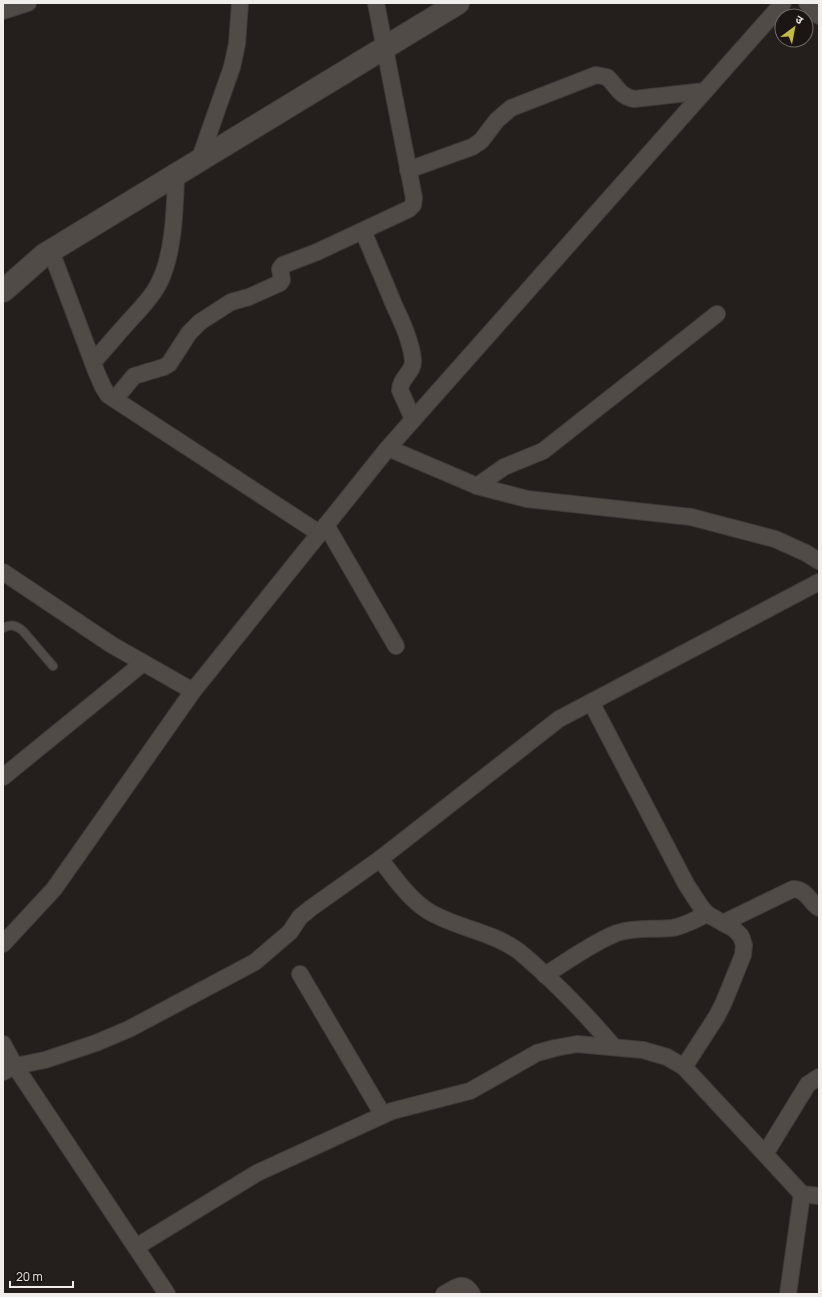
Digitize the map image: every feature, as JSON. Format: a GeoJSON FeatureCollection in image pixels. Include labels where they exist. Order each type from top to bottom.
{"type":"FeatureCollection","features":[{"type":"Feature","properties":{"kind":"main road"},"geometry":{"type":"LineString","coordinates":[[3,291],[44,255],[458,3]]}},
{"type":"Feature","properties":{"kind":"street"},"geometry":{"type":"LineString","coordinates":[[3,11],[28,3]]}},
{"type":"Feature","properties":{"kind":"street"},"geometry":{"type":"LineString","coordinates":[[199,161],[232,68],[237,44],[240,3]]}},
{"type":"Feature","properties":{"kind":"street"},"geometry":{"type":"LineString","coordinates":[[115,399],[134,376],[164,367],[169,364],[189,333],[200,322],[231,302],[249,297],[280,283],[282,280],[280,269],[283,265],[317,252],[363,231],[409,209],[413,205],[414,198],[376,3]]}},
{"type":"Feature","properties":{"kind":"street"},"geometry":{"type":"LineString","coordinates":[[3,944],[54,889],[194,690],[388,448],[783,3]]}},
{"type":"Feature","properties":{"kind":"street"},"geometry":{"type":"LineString","coordinates":[[807,3],[819,16]]}},
{"type":"Feature","properties":{"kind":"street"},"geometry":{"type":"LineString","coordinates":[[408,170],[472,147],[480,141],[497,120],[511,108],[596,75],[607,77],[623,94],[628,98],[634,99],[705,91]]}},
{"type":"Feature","properties":{"kind":"street"},"geometry":{"type":"LineString","coordinates":[[93,362],[148,301],[159,283],[164,270],[171,239],[174,217],[176,175]]}},
{"type":"Feature","properties":{"kind":"street"},"geometry":{"type":"LineString","coordinates":[[363,231],[405,329],[410,346],[413,362],[411,368],[400,385],[400,390],[413,419]]}},
{"type":"Feature","properties":{"kind":"street"},"geometry":{"type":"LineString","coordinates":[[51,251],[93,362],[103,387],[108,394],[323,529],[396,646]]}},
{"type":"Feature","properties":{"kind":"street"},"geometry":{"type":"LineString","coordinates":[[477,486],[504,467],[543,451],[717,314]]}},
{"type":"Feature","properties":{"kind":"street"},"geometry":{"type":"LineString","coordinates":[[388,448],[477,486],[527,499],[692,517],[775,539],[806,553],[819,561]]}},
{"type":"Feature","properties":{"kind":"street"},"geometry":{"type":"LineString","coordinates":[[3,572],[112,645],[194,690]]}},
{"type":"Feature","properties":{"kind":"street"},"geometry":{"type":"LineString","coordinates":[[9,1069],[45,1060],[96,1043],[129,1029],[255,962],[290,932],[300,917],[311,908],[380,859],[558,719],[819,582]]}},
{"type":"Feature","properties":{"kind":"street"},"geometry":{"type":"LineString","coordinates":[[3,777],[143,663]]}},
{"type":"Feature","properties":{"kind":"street"},"geometry":{"type":"LineString","coordinates":[[591,702],[686,884],[701,908],[707,914],[734,929],[741,936],[744,945],[743,955],[724,1002],[717,1016],[684,1067]]}},
{"type":"Feature","properties":{"kind":"street"},"geometry":{"type":"LineString","coordinates":[[380,859],[403,887],[427,910],[437,916],[492,936],[518,950],[576,1004],[614,1047]]}},
{"type":"Feature","properties":{"kind":"street"},"geometry":{"type":"LineString","coordinates":[[723,923],[793,889],[803,891],[819,908]]}},
{"type":"Feature","properties":{"kind":"street"},"geometry":{"type":"LineString","coordinates":[[545,975],[606,937],[618,932],[629,930],[674,928],[707,914]]}},
{"type":"Feature","properties":{"kind":"street"},"geometry":{"type":"LineString","coordinates":[[300,974],[383,1115]]}},
{"type":"Feature","properties":{"kind":"street"},"geometry":{"type":"LineString","coordinates":[[3,1044],[9,1069],[136,1247],[167,1294]]}},
{"type":"Feature","properties":{"kind":"street"},"geometry":{"type":"LineString","coordinates":[[136,1247],[256,1173],[392,1111],[470,1091],[530,1057],[549,1050],[578,1044],[643,1050],[667,1057],[684,1067],[802,1194],[819,1196]]}},
{"type":"Feature","properties":{"kind":"street"},"geometry":{"type":"LineString","coordinates":[[765,1154],[805,1088],[808,1084],[819,1077]]}},
{"type":"Feature","properties":{"kind":"street"},"geometry":{"type":"LineString","coordinates":[[788,1294],[802,1194]]}},
{"type":"Feature","properties":{"kind":"street"},"geometry":{"type":"LineString","coordinates":[[444,1294],[460,1285],[469,1288],[472,1294]]}},
{"type":"Feature","properties":{"kind":"lane"},"geometry":{"type":"LineString","coordinates":[[3,628],[9,625],[17,626],[53,666]]}}]}
